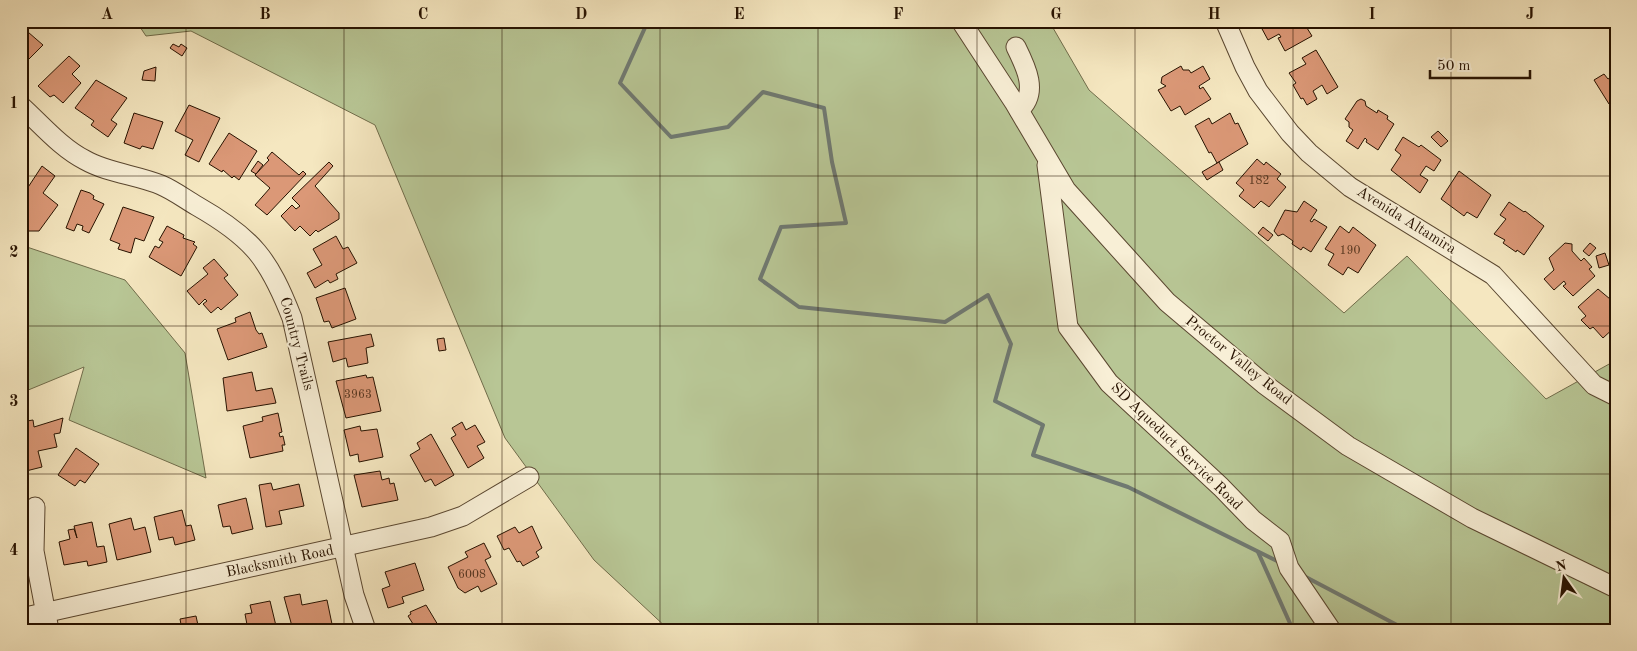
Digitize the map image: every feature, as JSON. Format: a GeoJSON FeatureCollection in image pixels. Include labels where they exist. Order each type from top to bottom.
{"type":"FeatureCollection","features":[{"type":"Feature","properties":{"kind":"street","name":"Proctor Valley Road"},"geometry":{"type":"LineString","coordinates":[[961,21],[1066,190],[1167,302],[1264,384],[1348,446],[1508,537],[1616,588]]}},
{"type":"Feature","properties":{"kind":"street","name":"Avenida Altamira"},"geometry":{"type":"LineString","coordinates":[[1225,21],[1245,67],[1258,90],[1290,133],[1309,153],[1350,187],[1493,274],[1594,385],[1616,396]]}},
{"type":"Feature","properties":{"kind":"street"},"geometry":{"type":"LineString","coordinates":[[1016,47],[1030,87],[1026,104],[1018,110]]}},
{"type":"Feature","properties":{"kind":"street","name":"Country Trails"},"geometry":{"type":"LineString","coordinates":[[21,106],[54,137],[85,161],[162,185],[231,226],[262,256],[276,278],[292,318],[354,595],[366,630]]}},
{"type":"Feature","properties":{"kind":"street","name":"SD Aqueduct Service Road"},"geometry":{"type":"LineString","coordinates":[[1046,157],[1068,327],[1109,383],[1254,520],[1280,540],[1289,568],[1331,630]]}},
{"type":"Feature","properties":{"kind":"street","name":"Blacksmith Road"},"geometry":{"type":"LineString","coordinates":[[21,618],[48,621],[431,528],[463,516],[529,477]]}},
{"type":"Feature","properties":{"kind":"street"},"geometry":{"type":"LineString","coordinates":[[35,507],[34,551],[48,621]]}},
{"type":"Feature","properties":{"kind":"green space"},"geometry":{"type":"Polygon","coordinates":[[[136,21],[1049,21],[1089,90],[1344,313],[1407,256],[1546,399],[1611,363],[1616,358],[1616,630],[669,630],[594,560],[505,438],[375,125],[191,31],[146,36],[136,21]]]}},
{"type":"Feature","properties":{"kind":"green space"},"geometry":{"type":"Polygon","coordinates":[[[21,245],[125,280],[185,353],[206,478],[69,420],[84,367],[21,393],[21,245]]]}},
{"type":"Feature","properties":{"kind":"building"},"geometry":{"type":"Polygon","coordinates":[[[1272,21],[1307,21],[1310,26],[1307,28],[1312,36],[1285,51],[1278,38],[1281,37],[1279,34],[1268,40],[1261,27],[1272,21]]]}},
{"type":"Feature","properties":{"kind":"building"},"geometry":{"type":"Polygon","coordinates":[[[21,26],[43,45],[25,63],[21,59],[21,26]]]}},
{"type":"Feature","properties":{"kind":"building"},"geometry":{"type":"Polygon","coordinates":[[[173,44],[179,47],[181,44],[187,48],[182,56],[170,48],[173,44]]]}},
{"type":"Feature","properties":{"kind":"building"},"geometry":{"type":"Polygon","coordinates":[[[1316,50],[1338,87],[1327,94],[1322,85],[1313,91],[1317,99],[1307,105],[1293,85],[1296,83],[1289,73],[1306,64],[1302,58],[1316,50]]]}},
{"type":"Feature","properties":{"kind":"building"},"geometry":{"type":"Polygon","coordinates":[[[69,56],[80,66],[72,74],[81,83],[63,103],[54,95],[50,97],[38,86],[69,56]]]}},
{"type":"Feature","properties":{"kind":"building"},"geometry":{"type":"Polygon","coordinates":[[[1181,66],[1183,70],[1189,70],[1191,73],[1203,66],[1210,79],[1199,86],[1200,89],[1203,87],[1211,99],[1185,115],[1180,106],[1171,111],[1158,90],[1166,86],[1161,83],[1162,77],[1181,66]]]}},
{"type":"Feature","properties":{"kind":"building"},"geometry":{"type":"Polygon","coordinates":[[[156,67],[155,81],[142,80],[144,71],[156,67]]]}},
{"type":"Feature","properties":{"kind":"building"},"geometry":{"type":"Polygon","coordinates":[[[1616,67],[1616,100],[1609,104],[1594,80],[1604,74],[1608,79],[1613,76],[1613,71],[1616,67]]]}},
{"type":"Feature","properties":{"kind":"building"},"geometry":{"type":"Polygon","coordinates":[[[96,80],[127,98],[111,120],[117,124],[108,137],[91,125],[94,121],[75,108],[96,80]]]}},
{"type":"Feature","properties":{"kind":"building"},"geometry":{"type":"Polygon","coordinates":[[[1361,99],[1365,101],[1366,106],[1377,113],[1378,110],[1388,116],[1387,119],[1394,124],[1378,150],[1366,142],[1365,138],[1358,149],[1346,141],[1353,130],[1345,119],[1357,101],[1361,99]]]}},
{"type":"Feature","properties":{"kind":"building"},"geometry":{"type":"Polygon","coordinates":[[[189,105],[220,118],[199,162],[185,155],[193,140],[175,131],[189,105]]]}},
{"type":"Feature","properties":{"kind":"building"},"geometry":{"type":"Polygon","coordinates":[[[134,113],[163,122],[153,149],[142,146],[140,149],[124,143],[134,113]]]}},
{"type":"Feature","properties":{"kind":"building"},"geometry":{"type":"Polygon","coordinates":[[[1230,113],[1235,124],[1238,123],[1248,144],[1217,163],[1211,152],[1209,153],[1195,126],[1209,118],[1212,124],[1230,113]]]}},
{"type":"Feature","properties":{"kind":"building"},"geometry":{"type":"Polygon","coordinates":[[[1438,131],[1448,141],[1441,147],[1431,137],[1438,131]]]}},
{"type":"Feature","properties":{"kind":"building"},"geometry":{"type":"Polygon","coordinates":[[[229,133],[257,151],[239,180],[234,176],[232,178],[223,170],[222,172],[209,164],[229,133]]]}},
{"type":"Feature","properties":{"kind":"building"},"geometry":{"type":"Polygon","coordinates":[[[1403,137],[1419,147],[1421,145],[1441,160],[1434,171],[1426,166],[1420,175],[1428,180],[1420,193],[1391,170],[1401,155],[1395,150],[1403,137]]]}},
{"type":"Feature","properties":{"kind":"building"},"geometry":{"type":"Polygon","coordinates":[[[272,152],[299,175],[303,171],[306,174],[267,215],[255,205],[270,188],[255,175],[269,160],[267,158],[272,152]]]}},
{"type":"Feature","properties":{"kind":"building"},"geometry":{"type":"Polygon","coordinates":[[[1257,159],[1264,165],[1266,162],[1281,174],[1277,179],[1286,187],[1269,207],[1261,201],[1254,208],[1239,196],[1244,190],[1236,183],[1257,159]]]}},
{"type":"Feature","properties":{"kind":"building"},"geometry":{"type":"Polygon","coordinates":[[[258,161],[263,165],[256,174],[251,171],[258,161]]]}},
{"type":"Feature","properties":{"kind":"building"},"geometry":{"type":"Polygon","coordinates":[[[329,162],[333,166],[315,186],[339,213],[339,219],[318,232],[316,230],[310,236],[300,226],[295,231],[281,216],[292,205],[296,209],[300,206],[292,198],[329,162]]]}},
{"type":"Feature","properties":{"kind":"building"},"geometry":{"type":"Polygon","coordinates":[[[1219,162],[1223,170],[1207,180],[1202,172],[1219,162]]]}},
{"type":"Feature","properties":{"kind":"building"},"geometry":{"type":"Polygon","coordinates":[[[42,166],[55,176],[43,193],[58,205],[39,231],[27,231],[27,219],[24,219],[25,214],[21,213],[21,198],[42,166]]]}},
{"type":"Feature","properties":{"kind":"building"},"geometry":{"type":"Polygon","coordinates":[[[1459,171],[1491,195],[1477,218],[1467,212],[1464,216],[1441,199],[1459,171]]]}},
{"type":"Feature","properties":{"kind":"building"},"geometry":{"type":"Polygon","coordinates":[[[81,190],[90,193],[94,196],[93,199],[104,204],[89,233],[82,230],[83,226],[77,224],[74,231],[66,228],[81,190]]]}},
{"type":"Feature","properties":{"kind":"building"},"geometry":{"type":"Polygon","coordinates":[[[1304,201],[1317,210],[1310,221],[1312,222],[1314,219],[1327,227],[1311,252],[1303,247],[1301,250],[1292,244],[1293,241],[1283,234],[1278,236],[1274,231],[1285,210],[1297,212],[1304,201]]]}},
{"type":"Feature","properties":{"kind":"building"},"geometry":{"type":"Polygon","coordinates":[[[1509,202],[1525,211],[1544,226],[1524,255],[1503,243],[1505,240],[1494,234],[1506,219],[1500,215],[1509,202]]]}},
{"type":"Feature","properties":{"kind":"building"},"geometry":{"type":"Polygon","coordinates":[[[123,207],[154,217],[144,241],[135,238],[131,253],[118,249],[120,244],[110,240],[123,207]]]}},
{"type":"Feature","properties":{"kind":"building"},"geometry":{"type":"Polygon","coordinates":[[[167,226],[184,235],[183,238],[195,242],[193,244],[197,247],[181,276],[149,257],[155,246],[159,248],[163,242],[159,240],[167,226]]]}},
{"type":"Feature","properties":{"kind":"building"},"geometry":{"type":"Polygon","coordinates":[[[1340,226],[1349,233],[1353,227],[1376,245],[1358,273],[1348,267],[1343,275],[1328,265],[1334,254],[1325,249],[1340,226]]]}},
{"type":"Feature","properties":{"kind":"building"},"geometry":{"type":"Polygon","coordinates":[[[1263,227],[1273,235],[1268,241],[1258,233],[1263,227]]]}},
{"type":"Feature","properties":{"kind":"building"},"geometry":{"type":"Polygon","coordinates":[[[336,236],[343,249],[348,247],[357,263],[336,274],[338,279],[330,283],[328,280],[315,288],[307,273],[322,265],[313,249],[336,236]]]}},
{"type":"Feature","properties":{"kind":"building"},"geometry":{"type":"Polygon","coordinates":[[[1565,243],[1572,244],[1572,251],[1581,261],[1584,258],[1592,267],[1589,269],[1595,276],[1573,296],[1563,286],[1566,284],[1564,281],[1554,290],[1544,279],[1554,270],[1549,258],[1565,243]]]}},
{"type":"Feature","properties":{"kind":"building"},"geometry":{"type":"Polygon","coordinates":[[[1590,243],[1596,248],[1589,256],[1583,251],[1590,243]]]}},
{"type":"Feature","properties":{"kind":"building"},"geometry":{"type":"Polygon","coordinates":[[[1605,253],[1609,265],[1599,268],[1596,256],[1605,253]]]}},
{"type":"Feature","properties":{"kind":"building"},"geometry":{"type":"Polygon","coordinates":[[[214,259],[228,275],[224,278],[238,295],[221,310],[218,307],[211,313],[203,304],[207,301],[205,299],[199,305],[187,291],[208,274],[203,268],[214,259]]]}},
{"type":"Feature","properties":{"kind":"building"},"geometry":{"type":"Polygon","coordinates":[[[345,288],[356,319],[332,328],[329,321],[324,322],[316,298],[345,288]]]}},
{"type":"Feature","properties":{"kind":"building"},"geometry":{"type":"Polygon","coordinates":[[[1598,289],[1616,304],[1616,326],[1603,338],[1593,327],[1590,329],[1581,320],[1586,316],[1578,307],[1598,289]]]}},
{"type":"Feature","properties":{"kind":"building"},"geometry":{"type":"Polygon","coordinates":[[[250,312],[256,330],[259,334],[262,333],[267,347],[228,360],[217,329],[236,322],[235,318],[250,312]]]}},
{"type":"Feature","properties":{"kind":"building"},"geometry":{"type":"Polygon","coordinates":[[[371,334],[374,346],[366,348],[368,363],[348,367],[346,358],[333,362],[328,342],[371,334]]]}},
{"type":"Feature","properties":{"kind":"building"},"geometry":{"type":"Polygon","coordinates":[[[444,338],[446,350],[439,351],[437,339],[444,338]]]}},
{"type":"Feature","properties":{"kind":"building"},"geometry":{"type":"Polygon","coordinates":[[[252,372],[256,391],[272,388],[276,403],[227,411],[223,378],[252,372]]]}},
{"type":"Feature","properties":{"kind":"building"},"geometry":{"type":"Polygon","coordinates":[[[366,375],[367,378],[373,377],[381,411],[346,418],[336,381],[366,375]]]}},
{"type":"Feature","properties":{"kind":"building"},"geometry":{"type":"Polygon","coordinates":[[[278,413],[282,432],[279,433],[280,437],[283,436],[285,445],[282,445],[283,451],[250,458],[243,426],[263,421],[262,417],[278,413]]]}},
{"type":"Feature","properties":{"kind":"building"},"geometry":{"type":"Polygon","coordinates":[[[63,418],[60,433],[54,434],[57,447],[38,451],[42,467],[26,471],[21,452],[21,422],[33,420],[34,427],[63,418]]]}},
{"type":"Feature","properties":{"kind":"building"},"geometry":{"type":"Polygon","coordinates":[[[462,422],[466,430],[475,425],[485,442],[477,446],[484,458],[468,468],[451,438],[456,435],[452,428],[462,422]]]}},
{"type":"Feature","properties":{"kind":"building"},"geometry":{"type":"Polygon","coordinates":[[[360,426],[361,431],[377,429],[383,457],[359,462],[358,454],[350,456],[344,430],[360,426]]]}},
{"type":"Feature","properties":{"kind":"building"},"geometry":{"type":"Polygon","coordinates":[[[431,434],[454,475],[435,486],[431,479],[425,482],[410,455],[420,449],[417,443],[431,434]]]}},
{"type":"Feature","properties":{"kind":"building"},"geometry":{"type":"Polygon","coordinates":[[[76,448],[99,464],[85,483],[80,480],[75,486],[58,475],[76,448]]]}},
{"type":"Feature","properties":{"kind":"building"},"geometry":{"type":"Polygon","coordinates":[[[380,471],[382,480],[389,478],[390,484],[394,483],[398,500],[362,507],[354,475],[380,471]]]}},
{"type":"Feature","properties":{"kind":"building"},"geometry":{"type":"Polygon","coordinates":[[[271,483],[273,490],[299,484],[304,506],[279,511],[282,524],[266,527],[259,485],[271,483]]]}},
{"type":"Feature","properties":{"kind":"building"},"geometry":{"type":"Polygon","coordinates":[[[246,498],[253,529],[232,534],[230,526],[223,527],[218,505],[246,498]]]}},
{"type":"Feature","properties":{"kind":"building"},"geometry":{"type":"Polygon","coordinates":[[[182,510],[186,526],[191,525],[195,540],[175,545],[173,537],[159,540],[154,517],[182,510]]]}},
{"type":"Feature","properties":{"kind":"building"},"geometry":{"type":"Polygon","coordinates":[[[131,518],[134,530],[145,527],[151,552],[117,560],[109,524],[131,518]]]}},
{"type":"Feature","properties":{"kind":"building"},"geometry":{"type":"Polygon","coordinates":[[[92,522],[97,547],[104,546],[107,562],[88,566],[87,561],[64,565],[59,542],[70,539],[68,530],[74,529],[77,538],[74,526],[92,522]]]}},
{"type":"Feature","properties":{"kind":"building"},"geometry":{"type":"Polygon","coordinates":[[[532,526],[542,548],[536,552],[539,557],[523,566],[520,561],[517,562],[509,548],[504,550],[497,536],[515,527],[519,533],[532,526]]]}},
{"type":"Feature","properties":{"kind":"building"},"geometry":{"type":"Polygon","coordinates":[[[484,543],[491,557],[485,560],[497,584],[481,592],[478,586],[465,593],[458,588],[448,567],[468,557],[465,552],[484,543]]]}},
{"type":"Feature","properties":{"kind":"building"},"geometry":{"type":"Polygon","coordinates":[[[415,563],[424,590],[402,597],[404,603],[388,608],[382,589],[390,586],[385,572],[415,563]]]}},
{"type":"Feature","properties":{"kind":"building"},"geometry":{"type":"Polygon","coordinates":[[[300,594],[302,605],[327,600],[333,629],[293,630],[284,597],[300,594]]]}},
{"type":"Feature","properties":{"kind":"building"},"geometry":{"type":"Polygon","coordinates":[[[270,601],[277,630],[248,630],[245,614],[252,613],[250,605],[270,601]]]}},
{"type":"Feature","properties":{"kind":"building"},"geometry":{"type":"Polygon","coordinates":[[[426,605],[441,630],[403,630],[413,624],[408,616],[411,614],[410,612],[426,605]]]}},
{"type":"Feature","properties":{"kind":"building"},"geometry":{"type":"Polygon","coordinates":[[[196,616],[199,630],[182,630],[180,619],[196,616]]]}},
{"type":"Feature","properties":{"kind":"waterway"},"geometry":{"type":"LineString","coordinates":[[648,21],[620,83],[671,137],[728,127],[763,92],[824,108],[832,162],[846,223],[781,227],[760,279],[799,307],[945,322],[988,295],[1011,344],[995,401],[1043,425],[1033,455],[1128,487],[1281,563]]}},
{"type":"Feature","properties":{"kind":"waterway"},"geometry":{"type":"LineString","coordinates":[[1258,552],[1293,630]]}},
{"type":"Feature","properties":{"kind":"waterway"},"geometry":{"type":"LineString","coordinates":[[1302,575],[1397,625],[1399,630]]}}]}
